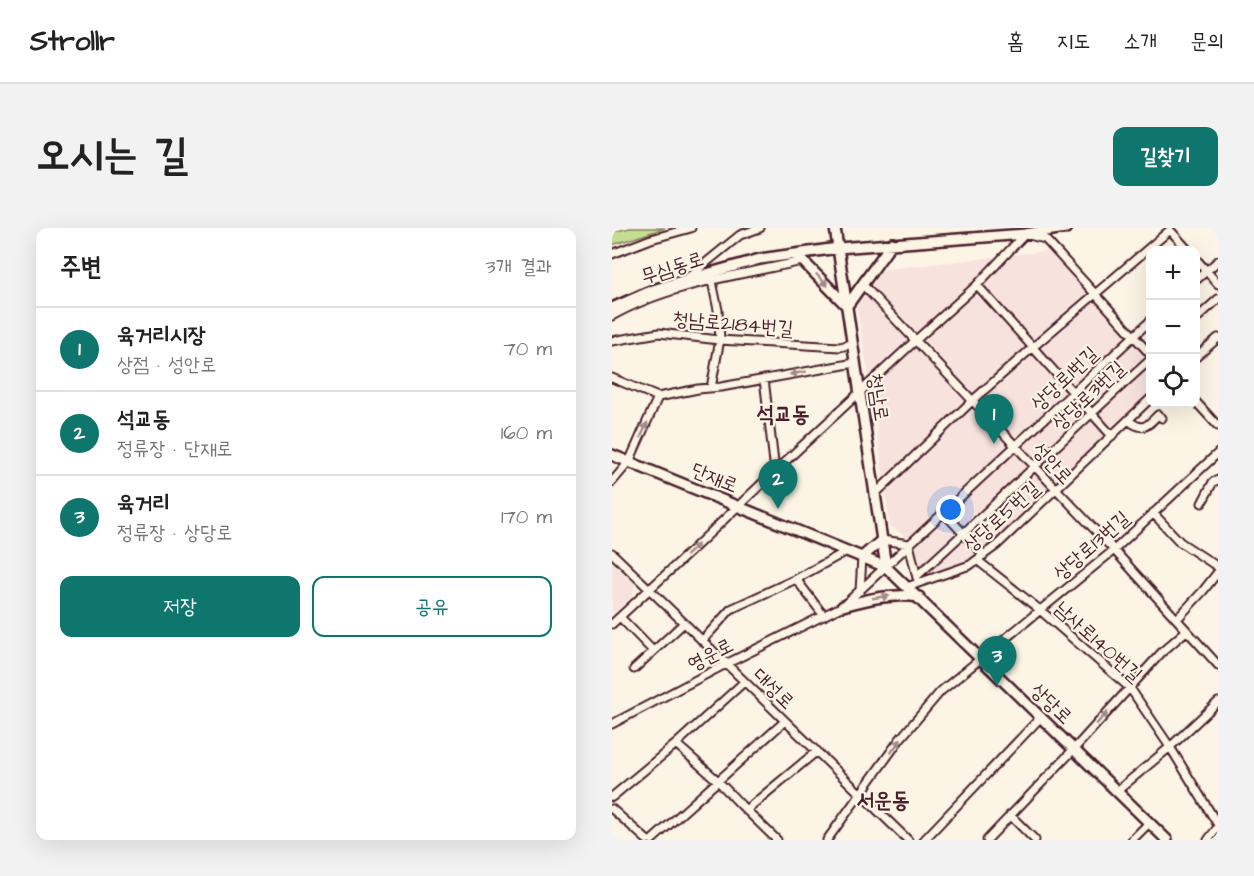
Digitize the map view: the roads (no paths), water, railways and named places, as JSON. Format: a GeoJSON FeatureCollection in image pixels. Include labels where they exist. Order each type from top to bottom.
{"type":"FeatureCollection","features":[{"type":"Feature","properties":{"kind":"street"},"geometry":{"type":"LineString","coordinates":[[612,256],[629,247],[691,228]]}},
{"type":"Feature","properties":{"kind":"street"},"geometry":{"type":"LineString","coordinates":[[685,280],[740,235],[760,228]]}},
{"type":"Feature","properties":{"kind":"street","name":"무심동로"},"geometry":{"type":"LineString","coordinates":[[711,388],[719,340],[718,310],[712,281],[838,248],[1025,234],[1066,228]]}},
{"type":"Feature","properties":{"kind":"street"},"geometry":{"type":"LineString","coordinates":[[875,494],[972,401],[1170,229],[1185,246]]}},
{"type":"Feature","properties":{"kind":"street","name":"청남로"},"geometry":{"type":"LineString","coordinates":[[835,230],[886,567]]}},
{"type":"Feature","properties":{"kind":"street"},"geometry":{"type":"LineString","coordinates":[[612,624],[977,285],[1025,234],[1046,239],[1146,350]]}},
{"type":"Feature","properties":{"kind":"street"},"geometry":{"type":"LineString","coordinates":[[799,257],[847,306],[892,243]]}},
{"type":"Feature","properties":{"kind":"street","name":"무심동로"},"geometry":{"type":"LineString","coordinates":[[612,308],[653,290],[760,259],[799,257]]}},
{"type":"Feature","properties":{"kind":"street"},"geometry":{"type":"LineString","coordinates":[[1200,276],[1218,261]]}},
{"type":"Feature","properties":{"kind":"street"},"geometry":{"type":"LineString","coordinates":[[1200,264],[1218,284]]}},
{"type":"Feature","properties":{"kind":"street"},"geometry":{"type":"LineString","coordinates":[[612,316],[644,301],[712,281]]}},
{"type":"Feature","properties":{"kind":"street","name":"성안로"},"geometry":{"type":"LineString","coordinates":[[863,285],[1114,550],[1218,665]]}},
{"type":"Feature","properties":{"kind":"street"},"geometry":{"type":"LineString","coordinates":[[977,285],[1112,436]]}},
{"type":"Feature","properties":{"kind":"street"},"geometry":{"type":"LineString","coordinates":[[1200,315],[1218,299]]}},
{"type":"Feature","properties":{"kind":"street","name":"상당로1번길"},"geometry":{"type":"LineString","coordinates":[[886,567],[1146,325]]}},
{"type":"Feature","properties":{"kind":"street","name":"청남로2184번길"},"geometry":{"type":"LineString","coordinates":[[612,341],[659,333],[719,340],[840,347],[852,344]]}},
{"type":"Feature","properties":{"kind":"street"},"geometry":{"type":"LineString","coordinates":[[1199,354],[1218,338]]}},
{"type":"Feature","properties":{"kind":"street"},"geometry":{"type":"LineString","coordinates":[[612,378],[658,397],[855,363]]}},
{"type":"Feature","properties":{"kind":"street","name":"상당로3번길"},"geometry":{"type":"LineString","coordinates":[[918,580],[1146,364]]}},
{"type":"Feature","properties":{"kind":"street"},"geometry":{"type":"LineString","coordinates":[[764,379],[775,471]]}},
{"type":"Feature","properties":{"kind":"street"},"geometry":{"type":"LineString","coordinates":[[612,482],[629,462],[658,397]]}},
{"type":"Feature","properties":{"kind":"street","name":"상당로5번길"},"geometry":{"type":"LineString","coordinates":[[908,587],[918,580],[970,565],[997,545],[1146,403]]}},
{"type":"Feature","properties":{"kind":"street"},"geometry":{"type":"LineString","coordinates":[[1200,406],[1218,426]]}},
{"type":"Feature","properties":{"kind":"street"},"geometry":{"type":"LineString","coordinates":[[1128,420],[1141,428],[1152,422],[1158,415],[1162,418]]}},
{"type":"Feature","properties":{"kind":"street","name":"상당로13번길"},"geometry":{"type":"LineString","coordinates":[[827,840],[900,739],[941,691],[1114,550],[1218,453]]}},
{"type":"Feature","properties":{"kind":"street","name":"단재로"},"geometry":{"type":"LineString","coordinates":[[612,455],[886,567]]}},
{"type":"Feature","properties":{"kind":"street"},"geometry":{"type":"LineString","coordinates":[[1202,503],[1215,481]]}},
{"type":"Feature","properties":{"kind":"street"},"geometry":{"type":"LineString","coordinates":[[944,513],[984,555]]}},
{"type":"Feature","properties":{"kind":"street"},"geometry":{"type":"LineString","coordinates":[[1153,513],[1180,542],[1218,567]]}},
{"type":"Feature","properties":{"kind":"street"},"geometry":{"type":"LineString","coordinates":[[860,591],[862,557],[882,540],[909,544],[918,580]]}},
{"type":"Feature","properties":{"kind":"street"},"geometry":{"type":"LineString","coordinates":[[702,642],[731,609],[796,579],[848,551]]}},
{"type":"Feature","properties":{"kind":"street","name":"대성로"},"geometry":{"type":"LineString","coordinates":[[612,553],[908,840]]}},
{"type":"Feature","properties":{"kind":"street","name":"남사로140번길"},"geometry":{"type":"LineString","coordinates":[[977,560],[1040,610],[1130,688],[1170,747],[1218,826]]}},
{"type":"Feature","properties":{"kind":"street","name":"상당로"},"geometry":{"type":"LineString","coordinates":[[886,567],[1167,840]]}},
{"type":"Feature","properties":{"kind":"street","name":"영운로"},"geometry":{"type":"LineString","coordinates":[[612,724],[843,606],[886,567]]}},
{"type":"Feature","properties":{"kind":"street"},"geometry":{"type":"LineString","coordinates":[[1177,619],[1218,572]]}},
{"type":"Feature","properties":{"kind":"street"},"geometry":{"type":"LineString","coordinates":[[796,579],[824,615]]}},
{"type":"Feature","properties":{"kind":"street"},"geometry":{"type":"LineString","coordinates":[[843,606],[875,598],[919,597]]}},
{"type":"Feature","properties":{"kind":"street"},"geometry":{"type":"LineString","coordinates":[[620,617],[654,651]]}},
{"type":"Feature","properties":{"kind":"street"},"geometry":{"type":"LineString","coordinates":[[634,669],[684,624]]}},
{"type":"Feature","properties":{"kind":"street"},"geometry":{"type":"LineString","coordinates":[[987,840],[1162,652],[1186,631]]}},
{"type":"Feature","properties":{"kind":"street"},"geometry":{"type":"LineString","coordinates":[[612,797],[676,744],[744,682]]}},
{"type":"Feature","properties":{"kind":"street"},"geometry":{"type":"LineString","coordinates":[[1117,791],[1170,747],[1218,702]]}},
{"type":"Feature","properties":{"kind":"street"},"geometry":{"type":"LineString","coordinates":[[924,840],[1041,717]]}},
{"type":"Feature","properties":{"kind":"street"},"geometry":{"type":"LineString","coordinates":[[652,840],[784,722]]}},
{"type":"Feature","properties":{"kind":"street"},"geometry":{"type":"LineString","coordinates":[[676,744],[718,781],[777,840]]}},
{"type":"Feature","properties":{"kind":"street"},"geometry":{"type":"LineString","coordinates":[[746,810],[817,752]]}},
{"type":"Feature","properties":{"kind":"street"},"geometry":{"type":"LineString","coordinates":[[612,809],[647,840]]}},
{"type":"Feature","properties":{"kind":"street"},"geometry":{"type":"LineString","coordinates":[[1010,815],[1035,840]]}},
{"type":"Feature","properties":{"kind":"street"},"geometry":{"type":"LineString","coordinates":[[1132,840],[1149,823]]}},
{"type":"Feature","properties":{"kind":"street"},"geometry":{"type":"LineString","coordinates":[[1208,840],[1218,826]]}},
{"type":"Feature","properties":{"kind":"place","name":"육거리시장"},"geometry":{"type":"Point","coordinates":[994,444]}},
{"type":"Feature","properties":{"kind":"place","name":"석교동"},"geometry":{"type":"Point","coordinates":[778,509]}},
{"type":"Feature","properties":{"kind":"place","name":"육거리"},"geometry":{"type":"Point","coordinates":[997,686]}},
{"type":"Feature","properties":{"kind":"district","name":"석교동"},"geometry":{"type":"Point","coordinates":[783,413]}},
{"type":"Feature","properties":{"kind":"district","name":"서운동"},"geometry":{"type":"Point","coordinates":[883,799]}}]}
